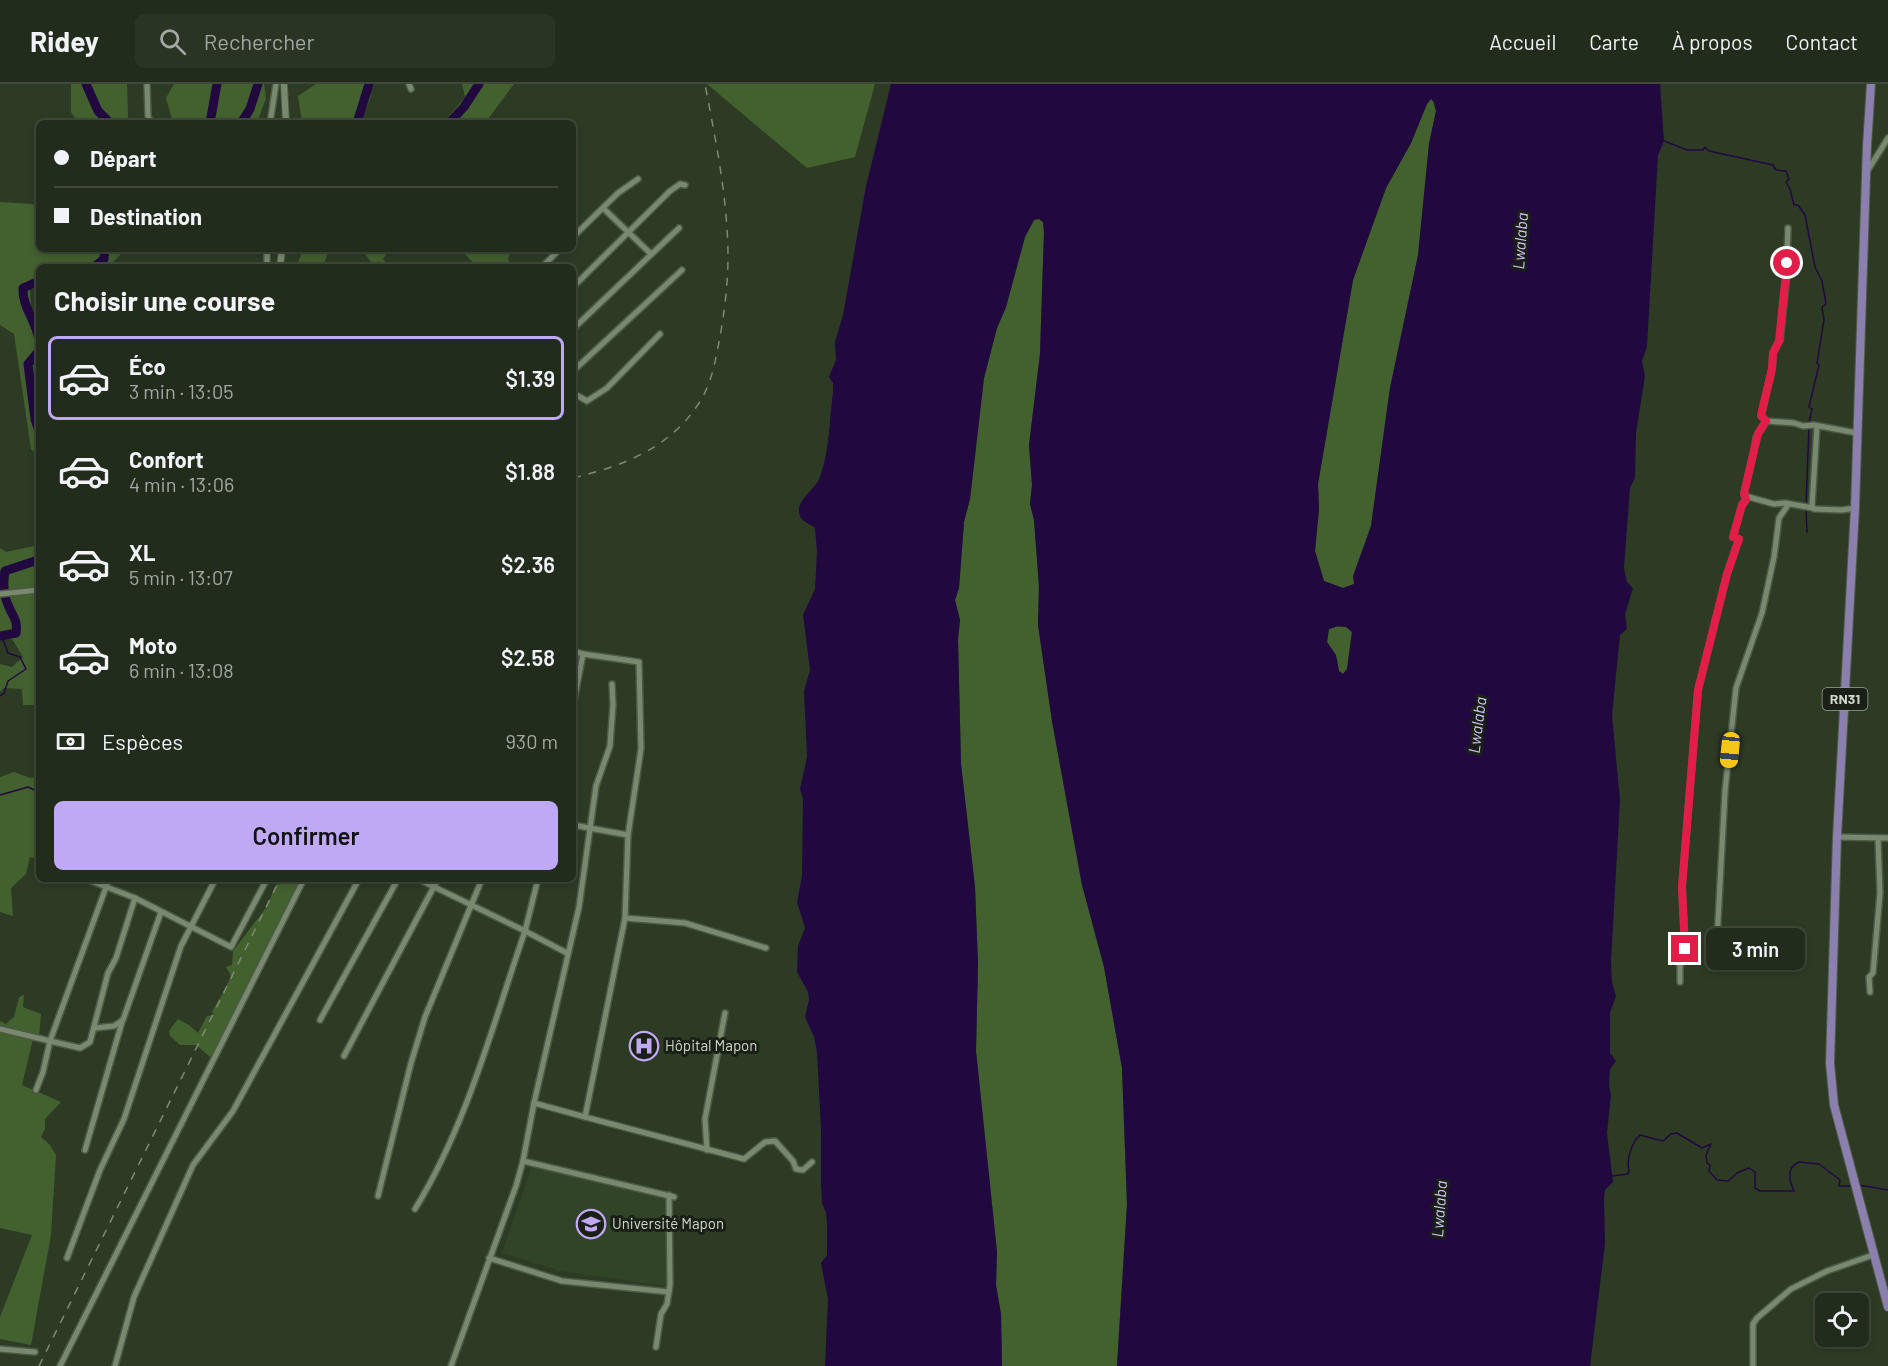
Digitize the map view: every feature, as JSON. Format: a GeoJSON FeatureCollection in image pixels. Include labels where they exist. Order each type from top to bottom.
{"type":"FeatureCollection","features":[{"type":"Feature","properties":{"kind":"main road","name":"RN31"},"geometry":{"type":"LineString","coordinates":[[1871,84],[1855,508],[1837,837],[1830,1063],[1831,1086],[1888,1307]]}},
{"type":"Feature","properties":{"kind":"street"},"geometry":{"type":"LineString","coordinates":[[270,120],[276,84]]}},
{"type":"Feature","properties":{"kind":"street"},"geometry":{"type":"LineString","coordinates":[[284,84],[286,120]]}},
{"type":"Feature","properties":{"kind":"street"},"geometry":{"type":"LineString","coordinates":[[147,85],[151,120]]}},
{"type":"Feature","properties":{"kind":"street"},"geometry":{"type":"LineString","coordinates":[[1867,171],[1888,138]]}},
{"type":"Feature","properties":{"kind":"street"},"geometry":{"type":"LineString","coordinates":[[576,234],[618,193],[638,179]]}},
{"type":"Feature","properties":{"kind":"street"},"geometry":{"type":"LineString","coordinates":[[576,284],[670,191],[680,184],[685,185]]}},
{"type":"Feature","properties":{"kind":"street"},"geometry":{"type":"LineString","coordinates":[[603,208],[651,255]]}},
{"type":"Feature","properties":{"kind":"street"},"geometry":{"type":"LineString","coordinates":[[576,326],[679,228]]}},
{"type":"Feature","properties":{"kind":"street"},"geometry":{"type":"LineString","coordinates":[[1766,421],[1761,415],[1772,369],[1773,353],[1779,341],[1786,283],[1788,228]]}},
{"type":"Feature","properties":{"kind":"street"},"geometry":{"type":"LineString","coordinates":[[545,264],[557,252]]}},
{"type":"Feature","properties":{"kind":"street"},"geometry":{"type":"LineString","coordinates":[[576,368],[682,270]]}},
{"type":"Feature","properties":{"kind":"street"},"geometry":{"type":"LineString","coordinates":[[576,395],[587,401],[607,388],[660,334]]}},
{"type":"Feature","properties":{"kind":"street"},"geometry":{"type":"LineString","coordinates":[[1680,982],[1680,963],[1685,947],[1682,887],[1698,690],[1727,574],[1739,539],[1733,537],[1742,505],[1746,500],[1752,458],[1757,445],[1756,438],[1769,419],[1857,434]]}},
{"type":"Feature","properties":{"kind":"street"},"geometry":{"type":"LineString","coordinates":[[1814,509],[1812,501],[1817,426]]}},
{"type":"Feature","properties":{"kind":"street"},"geometry":{"type":"LineString","coordinates":[[1745,496],[1814,509],[1855,508]]}},
{"type":"Feature","properties":{"kind":"street"},"geometry":{"type":"LineString","coordinates":[[1716,958],[1725,791],[1736,690],[1762,613],[1774,557],[1779,518],[1788,505]]}},
{"type":"Feature","properties":{"kind":"street"},"geometry":{"type":"LineString","coordinates":[[0,594],[36,590]]}},
{"type":"Feature","properties":{"kind":"street"},"geometry":{"type":"LineString","coordinates":[[576,652],[639,663],[641,749],[628,835],[625,918],[585,1118]]}},
{"type":"Feature","properties":{"kind":"street"},"geometry":{"type":"LineString","coordinates":[[576,692],[584,654]]}},
{"type":"Feature","properties":{"kind":"street"},"geometry":{"type":"LineString","coordinates":[[451,1366],[523,1161],[567,953],[579,907],[596,786],[610,746],[612,684]]}},
{"type":"Feature","properties":{"kind":"street"},"geometry":{"type":"LineString","coordinates":[[576,826],[628,835]]}},
{"type":"Feature","properties":{"kind":"street"},"geometry":{"type":"LineString","coordinates":[[1837,837],[1888,838]]}},
{"type":"Feature","properties":{"kind":"street"},"geometry":{"type":"LineString","coordinates":[[1870,992],[1869,977],[1872,974],[1879,913],[1878,838]]}},
{"type":"Feature","properties":{"kind":"street"},"geometry":{"type":"LineString","coordinates":[[94,882],[135,898],[231,947],[265,882]]}},
{"type":"Feature","properties":{"kind":"street"},"geometry":{"type":"LineString","coordinates":[[36,1090],[50,1041],[107,882]]}},
{"type":"Feature","properties":{"kind":"street"},"geometry":{"type":"LineString","coordinates":[[68,1258],[100,1170],[125,1117],[181,946],[214,882]]}},
{"type":"Feature","properties":{"kind":"street"},"geometry":{"type":"LineString","coordinates":[[60,1366],[302,882]]}},
{"type":"Feature","properties":{"kind":"street"},"geometry":{"type":"LineString","coordinates":[[115,1366],[134,1297],[194,1165],[233,1111],[357,882]]}},
{"type":"Feature","properties":{"kind":"street"},"geometry":{"type":"LineString","coordinates":[[320,1020],[396,882]]}},
{"type":"Feature","properties":{"kind":"street"},"geometry":{"type":"LineString","coordinates":[[425,882],[567,953]]}},
{"type":"Feature","properties":{"kind":"street"},"geometry":{"type":"LineString","coordinates":[[344,1056],[436,882]]}},
{"type":"Feature","properties":{"kind":"street"},"geometry":{"type":"LineString","coordinates":[[378,1196],[422,1026],[481,882]]}},
{"type":"Feature","properties":{"kind":"street"},"geometry":{"type":"LineString","coordinates":[[415,1209],[431,1183],[462,1117],[525,931],[537,882]]}},
{"type":"Feature","properties":{"kind":"street"},"geometry":{"type":"LineString","coordinates":[[0,1029],[82,1048],[90,1042],[108,973],[116,958],[135,898]]}},
{"type":"Feature","properties":{"kind":"street"},"geometry":{"type":"LineString","coordinates":[[85,1150],[123,1020],[161,912]]}},
{"type":"Feature","properties":{"kind":"street"},"geometry":{"type":"LineString","coordinates":[[625,918],[685,923],[766,948]]}},
{"type":"Feature","properties":{"kind":"street"},"geometry":{"type":"LineString","coordinates":[[706,1150],[705,1119],[725,1013]]}},
{"type":"Feature","properties":{"kind":"street"},"geometry":{"type":"LineString","coordinates":[[95,1028],[114,1026],[123,1020]]}},
{"type":"Feature","properties":{"kind":"street"},"geometry":{"type":"LineString","coordinates":[[534,1103],[744,1159],[765,1142],[775,1141],[793,1161],[796,1169],[803,1170],[812,1162]]}},
{"type":"Feature","properties":{"kind":"street"},"geometry":{"type":"LineString","coordinates":[[523,1161],[672,1196],[669,1292],[667,1304],[661,1314],[656,1347]]}},
{"type":"Feature","properties":{"kind":"street"},"geometry":{"type":"LineString","coordinates":[[1753,1366],[1753,1324],[1757,1318],[1791,1289],[1827,1271],[1874,1256]]}},
{"type":"Feature","properties":{"kind":"street"},"geometry":{"type":"LineString","coordinates":[[489,1258],[561,1281],[669,1292]]}},
{"type":"Feature","properties":{"kind":"street"},"geometry":{"type":"LineString","coordinates":[[0,1349],[34,1352]]}},
{"type":"Feature","properties":{"kind":"shaded area"},"geometry":{"type":"Polygon","coordinates":[[[71,84],[127,84],[130,120],[76,120],[71,112],[71,84]]]}},
{"type":"Feature","properties":{"kind":"shaded area"},"geometry":{"type":"Polygon","coordinates":[[[174,84],[264,84],[266,98],[258,120],[172,120],[166,98],[174,84]]]}},
{"type":"Feature","properties":{"kind":"shaded area"},"geometry":{"type":"Polygon","coordinates":[[[316,84],[369,84],[371,96],[362,120],[302,120],[298,96],[316,84]]]}},
{"type":"Feature","properties":{"kind":"shaded area"},"geometry":{"type":"Polygon","coordinates":[[[462,84],[514,84],[487,120],[446,120],[465,97],[462,84]]]}},
{"type":"Feature","properties":{"kind":"shaded area"},"geometry":{"type":"Polygon","coordinates":[[[707,84],[875,84],[855,157],[807,168],[707,84]]]}},
{"type":"Feature","properties":{"kind":"shaded area"},"geometry":{"type":"Polygon","coordinates":[[[1432,99],[1436,111],[1429,144],[1418,256],[1390,388],[1371,526],[1354,584],[1343,588],[1324,581],[1315,551],[1319,509],[1318,484],[1353,280],[1386,188],[1411,143],[1428,101],[1432,99]]]}},
{"type":"Feature","properties":{"kind":"shaded area"},"geometry":{"type":"Polygon","coordinates":[[[0,202],[36,206],[36,252],[123,252],[111,264],[36,264],[36,289],[30,289],[31,310],[36,315],[36,454],[31,449],[14,334],[0,325],[0,202]]]}},
{"type":"Feature","properties":{"kind":"shaded area"},"geometry":{"type":"Polygon","coordinates":[[[1039,219],[1043,222],[1044,232],[1040,354],[1029,445],[1032,485],[1030,504],[1034,520],[1039,586],[1038,625],[1052,721],[1082,885],[1104,967],[1122,1068],[1127,1204],[1117,1366],[1002,1366],[1001,1314],[996,1285],[997,1252],[976,1051],[978,964],[975,887],[961,764],[958,639],[960,620],[955,600],[959,588],[964,522],[970,499],[984,378],[1025,237],[1034,220],[1039,219]]]}},
{"type":"Feature","properties":{"kind":"shaded area"},"geometry":{"type":"Polygon","coordinates":[[[297,252],[330,252],[322,264],[298,264],[301,254],[297,252]]]}},
{"type":"Feature","properties":{"kind":"shaded area"},"geometry":{"type":"Polygon","coordinates":[[[363,252],[388,252],[383,259],[387,264],[373,264],[363,252]]]}},
{"type":"Feature","properties":{"kind":"shaded area"},"geometry":{"type":"Polygon","coordinates":[[[465,252],[511,252],[508,259],[510,264],[474,264],[465,252]]]}},
{"type":"Feature","properties":{"kind":"shaded area"},"geometry":{"type":"Polygon","coordinates":[[[36,546],[36,705],[23,705],[22,689],[4,688],[0,692],[0,664],[12,667],[23,657],[12,639],[0,639],[0,548],[6,552],[36,546]]]}},
{"type":"Feature","properties":{"kind":"shaded area"},"geometry":{"type":"Polygon","coordinates":[[[1346,627],[1352,631],[1347,669],[1343,674],[1339,671],[1337,659],[1327,643],[1329,629],[1346,627]]]}},
{"type":"Feature","properties":{"kind":"shaded area"},"geometry":{"type":"Polygon","coordinates":[[[14,772],[30,778],[36,777],[36,858],[30,857],[26,874],[11,888],[13,916],[0,912],[0,777],[14,772]]]}},
{"type":"Feature","properties":{"kind":"shaded area"},"geometry":{"type":"Polygon","coordinates":[[[279,882],[301,882],[218,1057],[215,1061],[196,1045],[180,1045],[170,1036],[169,1031],[178,1019],[198,1033],[207,1016],[214,1015],[212,1011],[231,976],[226,967],[232,965],[233,951],[268,905],[279,882]]]}},
{"type":"Feature","properties":{"kind":"shaded area"},"geometry":{"type":"Polygon","coordinates":[[[24,995],[23,1007],[41,1014],[39,1036],[33,1039],[22,1085],[61,1102],[45,1119],[45,1129],[41,1137],[56,1155],[51,1235],[31,1345],[0,1339],[0,1317],[32,1235],[0,1228],[0,1021],[6,1024],[14,1017],[19,997],[24,995]]]}},
{"type":"Feature","properties":{"kind":"shaded area","name":"Université Mapon"},"geometry":{"type":"Polygon","coordinates":[[[533,1163],[671,1196],[666,1286],[561,1271],[502,1253],[533,1163]]]}},
{"type":"Feature","properties":{"kind":"water","name":"Lwalaba"},"geometry":{"type":"Polygon","coordinates":[[[891,84],[1660,84],[1664,141],[1658,155],[1647,347],[1642,361],[1645,376],[1636,433],[1635,478],[1630,488],[1624,568],[1627,582],[1633,588],[1625,614],[1627,629],[1620,635],[1612,715],[1620,800],[1611,961],[1612,983],[1616,996],[1610,1013],[1610,1053],[1616,1061],[1610,1069],[1611,1095],[1607,1133],[1613,1182],[1605,1190],[1605,1244],[1590,1366],[1117,1366],[1127,1204],[1122,1068],[1104,967],[1082,885],[1052,721],[1038,625],[1039,586],[1034,520],[1030,504],[1032,485],[1029,445],[1040,354],[1044,232],[1043,222],[1039,219],[1034,220],[1025,237],[984,378],[970,499],[964,522],[959,588],[955,600],[960,620],[958,639],[961,764],[975,887],[978,964],[976,1051],[997,1252],[996,1285],[1001,1314],[1002,1366],[825,1366],[828,1299],[821,1263],[827,1255],[827,1224],[822,1203],[817,1052],[814,1037],[805,1017],[809,1000],[808,992],[797,972],[798,946],[805,928],[797,902],[802,876],[803,799],[800,789],[807,757],[804,691],[810,670],[803,615],[815,589],[817,552],[815,528],[802,520],[799,507],[820,477],[826,456],[833,392],[833,383],[829,377],[836,360],[835,342],[843,315],[866,186],[891,84]],[[1431,99],[1411,143],[1386,188],[1353,280],[1318,484],[1319,509],[1315,551],[1324,581],[1343,588],[1354,584],[1353,576],[1371,526],[1390,388],[1418,255],[1429,144],[1436,111],[1431,99]],[[1338,626],[1329,629],[1327,642],[1336,655],[1339,671],[1343,674],[1347,669],[1352,632],[1346,627],[1338,626]]]}},
{"type":"Feature","properties":{"kind":"waterway"},"geometry":{"type":"LineString","coordinates":[[86,84],[98,111],[107,120]]}},
{"type":"Feature","properties":{"kind":"waterway"},"geometry":{"type":"LineString","coordinates":[[211,120],[217,84]]}},
{"type":"Feature","properties":{"kind":"waterway"},"geometry":{"type":"LineString","coordinates":[[243,120],[250,109],[258,84]]}},
{"type":"Feature","properties":{"kind":"waterway"},"geometry":{"type":"LineString","coordinates":[[358,120],[369,84]]}},
{"type":"Feature","properties":{"kind":"waterway"},"geometry":{"type":"LineString","coordinates":[[452,120],[464,107],[479,84]]}},
{"type":"Feature","properties":{"kind":"waterway"},"geometry":{"type":"LineString","coordinates":[[1664,141],[1687,150],[1703,150],[1705,147],[1709,151],[1773,165],[1776,170],[1786,171],[1789,179],[1786,182],[1794,205],[1798,205],[1805,215],[1815,267],[1822,281],[1826,304],[1822,307],[1824,320],[1817,363],[1819,365],[1809,407],[1812,409],[1809,423]]}},
{"type":"Feature","properties":{"kind":"waterway"},"geometry":{"type":"LineString","coordinates":[[98,264],[104,259],[105,252]]}},
{"type":"Feature","properties":{"kind":"waterway"},"geometry":{"type":"LineString","coordinates":[[36,282],[23,288],[25,302],[36,327]]}},
{"type":"Feature","properties":{"kind":"waterway"},"geometry":{"type":"LineString","coordinates":[[36,355],[28,364],[36,422]]}},
{"type":"Feature","properties":{"kind":"waterway"},"geometry":{"type":"LineString","coordinates":[[1806,505],[1809,427]]}},
{"type":"Feature","properties":{"kind":"waterway"},"geometry":{"type":"LineString","coordinates":[[1806,510],[1807,532]]}},
{"type":"Feature","properties":{"kind":"waterway"},"geometry":{"type":"LineString","coordinates":[[0,636],[16,633],[15,619],[5,597],[5,571],[36,561]]}},
{"type":"Feature","properties":{"kind":"waterway"},"geometry":{"type":"LineString","coordinates":[[0,696],[4,693],[8,681],[26,669],[20,657],[8,653],[2,637]]}},
{"type":"Feature","properties":{"kind":"waterway"},"geometry":{"type":"LineString","coordinates":[[0,795],[28,787],[36,791]]}},
{"type":"Feature","properties":{"kind":"waterway"},"geometry":{"type":"LineString","coordinates":[[1612,1176],[1628,1174],[1630,1151],[1640,1135],[1663,1141],[1671,1134],[1677,1133],[1702,1148],[1711,1144],[1706,1155],[1707,1163],[1710,1165],[1709,1171],[1717,1180],[1728,1181],[1737,1173],[1749,1168],[1755,1172],[1755,1188],[1760,1191],[1794,1191],[1790,1171],[1799,1162],[1819,1164],[1840,1180],[1839,1186],[1851,1186]]}},
{"type":"Feature","properties":{"kind":"waterway"},"geometry":{"type":"LineString","coordinates":[[1859,1185],[1888,1190]]}},
{"type":"Feature","properties":{"kind":"railway"},"geometry":{"type":"LineString","coordinates":[[576,477],[610,468],[660,443],[687,419],[699,403],[710,381],[724,314],[728,243],[721,174],[705,84]]}},
{"type":"Feature","properties":{"kind":"railway"},"geometry":{"type":"LineString","coordinates":[[39,1366],[279,882]]}},
{"type":"Feature","properties":{"kind":"place","name":"Hôpital Mapon"},"geometry":{"type":"Point","coordinates":[644,1046]}},
{"type":"Feature","properties":{"kind":"place","name":"Université Mapon"},"geometry":{"type":"Point","coordinates":[591,1224]}},
{"type":"Feature","properties":{"kind":"route"},"geometry":{"type":"LineString","coordinates":[[1685,949],[1682,887],[1698,690],[1727,574],[1739,539],[1733,537],[1742,505],[1746,500],[1744,494],[1754,449],[1757,445],[1756,438],[1766,421],[1761,415],[1772,369],[1773,353],[1779,341],[1787,263]]}}]}
